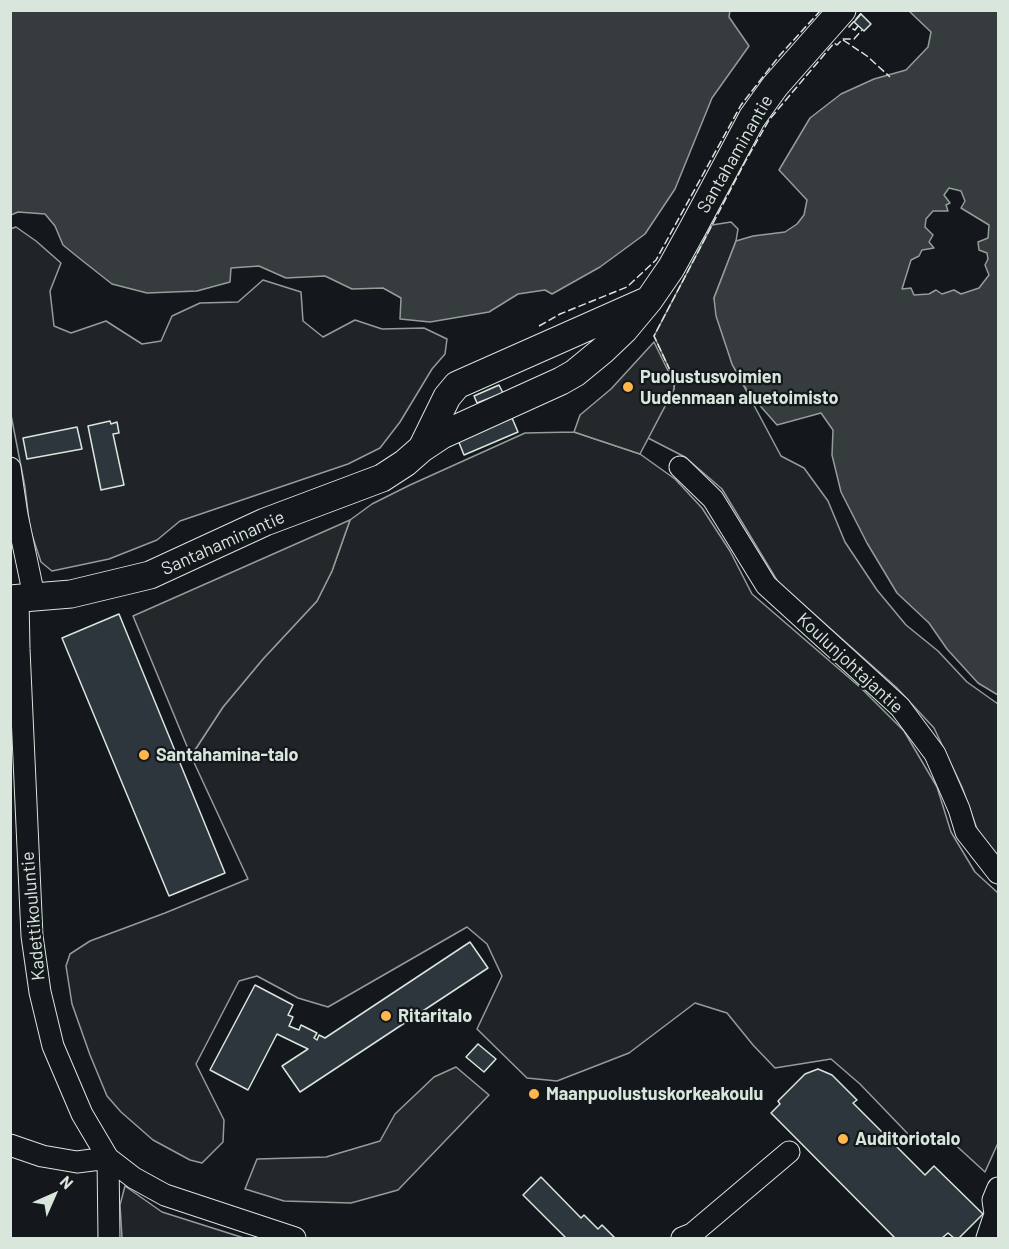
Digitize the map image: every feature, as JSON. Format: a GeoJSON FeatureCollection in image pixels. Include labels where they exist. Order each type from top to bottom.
{"type":"FeatureCollection","features":[{"type":"Feature","properties":{"kind":"main road","name":"Santahaminantie"},"geometry":{"type":"LineString","coordinates":[[21,598],[71,594],[150,575],[265,522],[382,478],[421,449],[459,426],[537,393],[575,373],[624,330],[649,300],[671,268],[752,118],[775,86],[838,14]]}},
{"type":"Feature","properties":{"kind":"main road","name":"Santahaminantie"},"geometry":{"type":"LineString","coordinates":[[421,449],[447,397],[457,385],[649,300]]}},
{"type":"Feature","properties":{"kind":"street","name":"Koulunjohtajantie"},"geometry":{"type":"LineString","coordinates":[[680,467],[712,499],[766,585],[900,707],[935,754],[959,809],[966,832],[999,873]]}},
{"type":"Feature","properties":{"kind":"street","name":"Kadettikouluntie"},"geometry":{"type":"LineString","coordinates":[[10,468],[23,548],[19,660],[32,936],[40,992],[53,1046],[82,1114],[108,1158],[134,1178],[165,1195],[295,1239]]}},
{"type":"Feature","properties":{"kind":"street"},"geometry":{"type":"LineString","coordinates":[[10,1145],[42,1156],[77,1162],[108,1158],[109,1239]]}},
{"type":"Feature","properties":{"kind":"street"},"geometry":{"type":"LineString","coordinates":[[682,1239],[692,1234],[789,1152]]}},
{"type":"Feature","properties":{"kind":"street"},"geometry":{"type":"LineString","coordinates":[[987,1239],[994,1214],[993,1200],[999,1188]]}},
{"type":"Feature","properties":{"kind":"shaded area"},"geometry":{"type":"Polygon","coordinates":[[[730,10],[729,17],[749,46],[712,98],[675,189],[645,234],[600,267],[552,294],[545,290],[518,294],[489,312],[430,322],[400,319],[401,298],[383,288],[352,289],[325,276],[286,278],[259,266],[231,268],[230,282],[197,291],[147,293],[112,284],[63,245],[55,226],[45,214],[18,212],[11,215],[11,11],[730,10]]]}},
{"type":"Feature","properties":{"kind":"shaded area"},"geometry":{"type":"Polygon","coordinates":[[[909,11],[998,11],[998,695],[978,683],[947,649],[929,623],[897,593],[867,543],[841,492],[832,455],[833,430],[821,413],[777,425],[748,392],[732,364],[716,316],[714,298],[736,241],[753,236],[785,232],[797,224],[804,215],[807,200],[779,170],[810,118],[841,94],[874,79],[906,70],[928,47],[931,32],[909,11]],[[949,188],[944,195],[950,203],[946,205],[948,211],[933,211],[926,219],[925,227],[933,235],[929,242],[934,248],[922,250],[919,256],[911,260],[902,289],[911,288],[914,295],[929,294],[936,290],[942,294],[954,290],[961,294],[979,288],[989,275],[985,265],[988,259],[987,253],[979,250],[978,242],[988,238],[989,225],[961,208],[965,201],[961,191],[949,188]]]}},
{"type":"Feature","properties":{"kind":"shaded area"},"geometry":{"type":"Polygon","coordinates":[[[731,222],[738,229],[736,241],[714,298],[732,364],[781,456],[804,468],[828,501],[845,542],[877,590],[906,625],[938,651],[967,682],[998,704],[998,857],[977,829],[962,787],[934,728],[896,687],[778,582],[722,489],[685,457],[648,438],[674,389],[675,381],[654,336],[712,225],[731,222]]]}},
{"type":"Feature","properties":{"kind":"shaded area"},"geometry":{"type":"Polygon","coordinates":[[[16,227],[61,263],[50,291],[54,326],[71,333],[106,321],[142,344],[161,341],[172,316],[200,303],[238,302],[263,280],[301,292],[303,321],[323,337],[355,320],[382,329],[424,328],[447,339],[445,354],[432,369],[400,422],[380,448],[348,464],[180,521],[157,540],[109,559],[52,571],[41,562],[30,529],[25,487],[11,415],[10,229],[16,227]]]}},
{"type":"Feature","properties":{"kind":"shaded area"},"geometry":{"type":"Polygon","coordinates":[[[654,342],[674,383],[674,389],[640,454],[574,432],[580,415],[611,389],[654,342]]]}},
{"type":"Feature","properties":{"kind":"shaded area"},"geometry":{"type":"Polygon","coordinates":[[[574,432],[640,454],[675,479],[702,508],[730,551],[752,594],[861,688],[904,731],[937,787],[951,832],[975,872],[998,893],[998,1143],[985,1172],[950,1140],[908,1134],[860,1084],[831,1059],[775,1068],[727,1013],[695,1003],[629,1053],[557,1081],[527,1078],[477,1029],[502,976],[487,944],[467,927],[328,1007],[298,998],[257,976],[239,981],[196,1064],[224,1120],[223,1142],[202,1163],[190,1160],[153,1140],[121,1112],[107,1096],[72,1004],[66,966],[70,954],[90,941],[248,879],[191,756],[223,707],[263,659],[317,601],[332,571],[350,520],[372,504],[410,485],[525,433],[574,432]]]}},
{"type":"Feature","properties":{"kind":"shaded area"},"geometry":{"type":"Polygon","coordinates":[[[350,520],[332,571],[317,601],[263,659],[223,707],[191,756],[133,616],[350,520]]]}},
{"type":"Feature","properties":{"kind":"shaded area"},"geometry":{"type":"Polygon","coordinates":[[[456,1067],[489,1095],[398,1190],[351,1203],[284,1201],[245,1189],[257,1159],[326,1157],[380,1141],[395,1114],[434,1077],[456,1067]]]}},
{"type":"Feature","properties":{"kind":"shaded area"},"geometry":{"type":"Polygon","coordinates":[[[125,1186],[162,1212],[244,1238],[122,1238],[120,1205],[125,1186]]]}},
{"type":"Feature","properties":{"kind":"building"},"geometry":{"type":"Polygon","coordinates":[[[861,14],[871,24],[864,31],[854,22],[861,14]]]}},
{"type":"Feature","properties":{"kind":"building"},"geometry":{"type":"Polygon","coordinates":[[[499,385],[503,393],[477,403],[474,396],[499,385]]]}},
{"type":"Feature","properties":{"kind":"building"},"geometry":{"type":"Polygon","coordinates":[[[512,418],[518,432],[464,455],[458,440],[512,418]]]}},
{"type":"Feature","properties":{"kind":"building"},"geometry":{"type":"Polygon","coordinates":[[[110,421],[111,424],[117,422],[119,433],[113,434],[124,485],[101,490],[88,426],[110,421]]]}},
{"type":"Feature","properties":{"kind":"building"},"geometry":{"type":"Polygon","coordinates":[[[77,427],[82,449],[27,459],[23,438],[77,427]]]}},
{"type":"Feature","properties":{"kind":"building","name":"Santahamina-talo"},"geometry":{"type":"Polygon","coordinates":[[[119,614],[225,873],[169,896],[62,638],[119,614]]]}},
{"type":"Feature","properties":{"kind":"building","name":"Ritaritalo"},"geometry":{"type":"Polygon","coordinates":[[[470,942],[488,968],[300,1092],[282,1066],[308,1049],[277,1034],[248,1090],[210,1070],[255,985],[293,1005],[288,1015],[293,1017],[289,1026],[299,1030],[301,1025],[317,1033],[314,1038],[317,1040],[319,1035],[325,1038],[470,942]]]}},
{"type":"Feature","properties":{"kind":"building"},"geometry":{"type":"Polygon","coordinates":[[[478,1044],[496,1059],[484,1072],[466,1057],[478,1044]]]}},
{"type":"Feature","properties":{"kind":"building","name":"Auditoriotalo"},"geometry":{"type":"Polygon","coordinates":[[[818,1069],[832,1075],[857,1100],[853,1103],[925,1175],[934,1166],[983,1214],[959,1238],[954,1238],[948,1233],[942,1238],[895,1238],[771,1113],[780,1104],[778,1101],[805,1074],[818,1069]]]}},
{"type":"Feature","properties":{"kind":"building"},"geometry":{"type":"Polygon","coordinates":[[[541,1177],[581,1218],[584,1215],[598,1229],[602,1225],[615,1238],[566,1238],[523,1195],[541,1177]]]}},
{"type":"Feature","properties":{"kind":"fence"},"geometry":{"type":"LineString","coordinates":[[539,326],[560,314],[627,287],[656,260],[741,105],[780,55],[821,10]]}},
{"type":"Feature","properties":{"kind":"fence"},"geometry":{"type":"LineString","coordinates":[[858,26],[855,30],[849,27],[864,10]]}},
{"type":"Feature","properties":{"kind":"fence"},"geometry":{"type":"LineString","coordinates":[[675,381],[654,336],[745,162],[769,120],[834,43],[837,45],[843,39],[854,39],[862,30]]}},
{"type":"Feature","properties":{"kind":"fence"},"geometry":{"type":"LineString","coordinates":[[843,40],[867,56],[890,77]]}},
{"type":"Feature","properties":{"kind":"place","name":"Puolustusvoimien Uudenmaan aluetoimisto"},"geometry":{"type":"Point","coordinates":[628,387]}},
{"type":"Feature","properties":{"kind":"place","name":"Santahamina-talo"},"geometry":{"type":"Point","coordinates":[144,755]}},
{"type":"Feature","properties":{"kind":"place","name":"Ritaritalo"},"geometry":{"type":"Point","coordinates":[386,1016]}},
{"type":"Feature","properties":{"kind":"place","name":"Maanpuolustuskorkeakoulu"},"geometry":{"type":"Point","coordinates":[534,1094]}},
{"type":"Feature","properties":{"kind":"place","name":"Auditoriotalo"},"geometry":{"type":"Point","coordinates":[843,1139]}}]}
